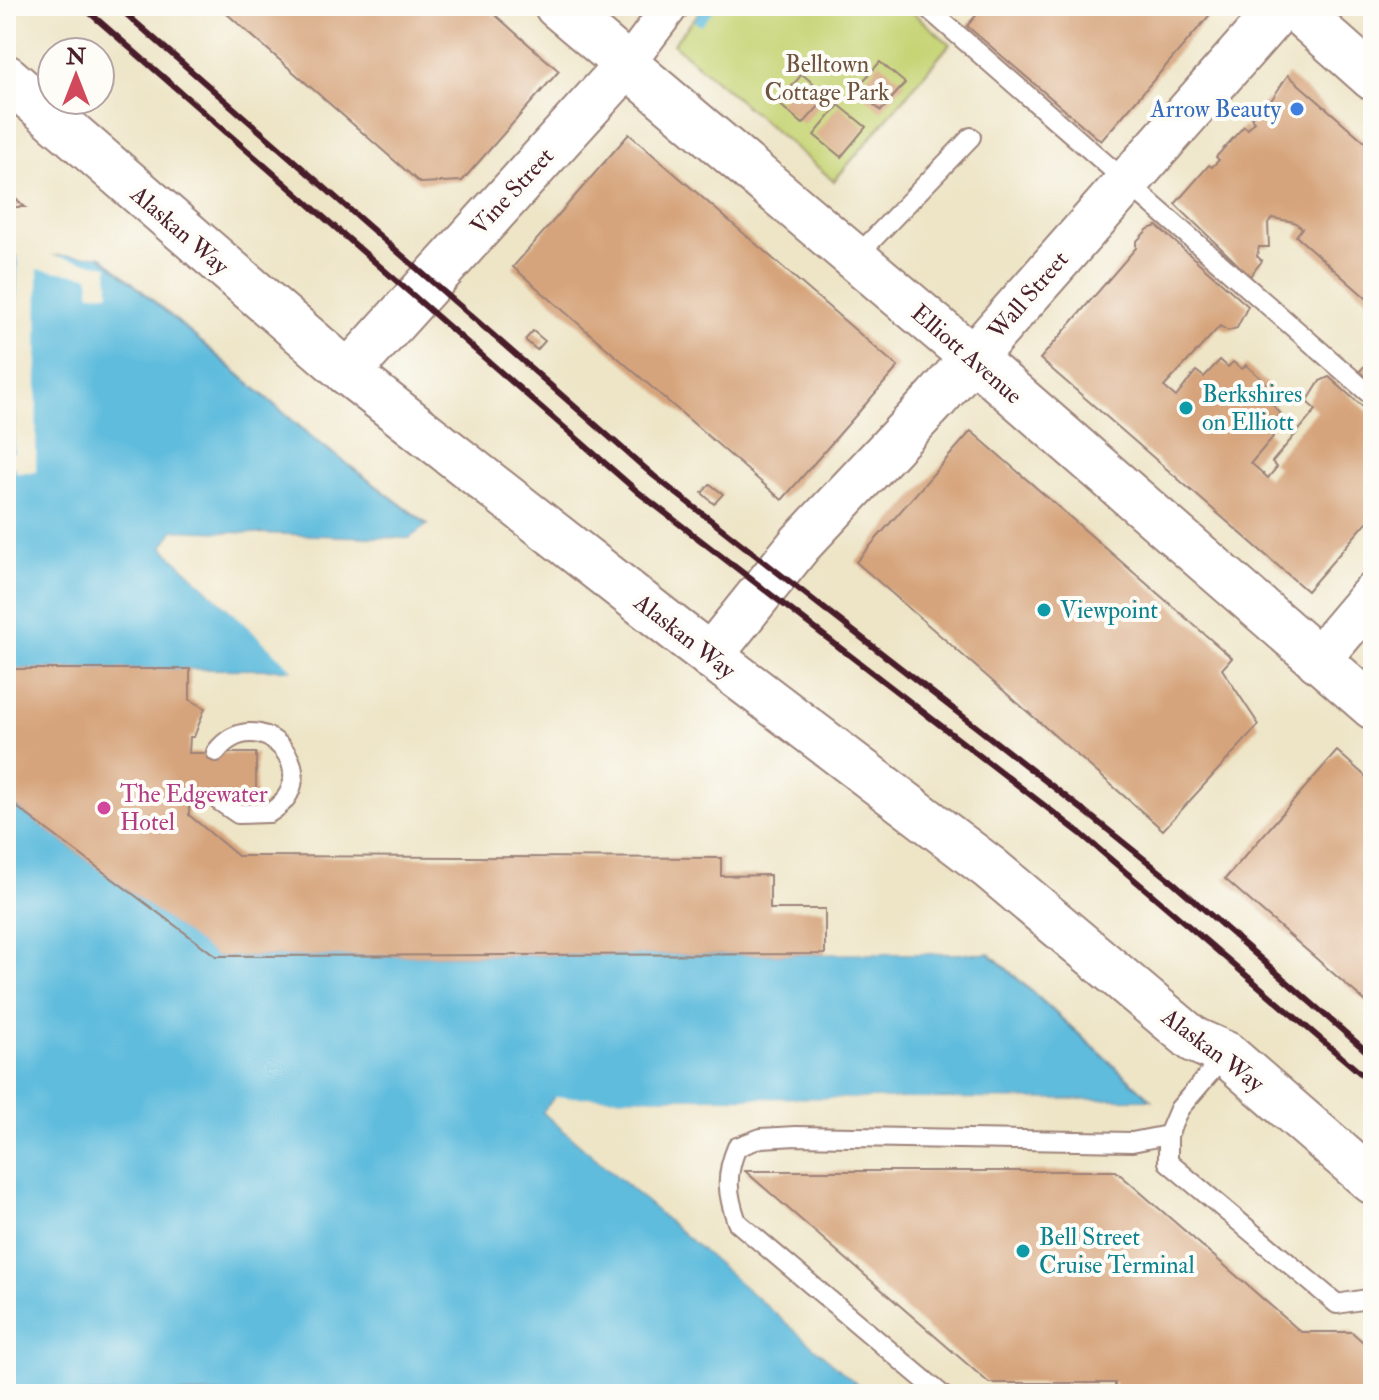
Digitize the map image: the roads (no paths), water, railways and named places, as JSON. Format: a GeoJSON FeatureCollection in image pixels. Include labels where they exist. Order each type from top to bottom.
{"type":"FeatureCollection","features":[{"type":"Feature","properties":{"kind":"main road","name":"Elliott Avenue"},"geometry":{"type":"LineString","coordinates":[[557,6],[973,358],[1373,707]]}},
{"type":"Feature","properties":{"kind":"main road","name":"Wall Street"},"geometry":{"type":"LineString","coordinates":[[710,656],[800,544],[973,358],[1282,6]]}},
{"type":"Feature","properties":{"kind":"main road"},"geometry":{"type":"LineString","coordinates":[[1292,6],[1373,78]]}},
{"type":"Feature","properties":{"kind":"main road","name":"Vine Street"},"geometry":{"type":"LineString","coordinates":[[348,373],[626,66]]}},
{"type":"Feature","properties":{"kind":"main road","name":"Alaskan Way"},"geometry":{"type":"LineString","coordinates":[[6,77],[348,373],[710,656],[990,868],[1194,1040],[1226,1054],[1373,1182]]}},
{"type":"Feature","properties":{"kind":"main road"},"geometry":{"type":"LineString","coordinates":[[1318,660],[1373,595]]}},
{"type":"Feature","properties":{"kind":"street","name":"Vine Street"},"geometry":{"type":"LineString","coordinates":[[626,66],[671,6]]}},
{"type":"Feature","properties":{"kind":"lane"},"geometry":{"type":"LineString","coordinates":[[925,6],[1125,184],[1373,397]]}},
{"type":"Feature","properties":{"kind":"lane"},"geometry":{"type":"LineString","coordinates":[[855,258],[971,137]]}},
{"type":"Feature","properties":{"kind":"lane"},"geometry":{"type":"LineString","coordinates":[[216,752],[239,735],[259,734],[274,740],[286,750],[293,770],[288,795],[269,813],[238,814],[219,801]]}},
{"type":"Feature","properties":{"kind":"lane"},"geometry":{"type":"LineString","coordinates":[[1226,1054],[1179,1109],[1168,1135],[1168,1162],[1337,1304],[1373,1298]]}},
{"type":"Feature","properties":{"kind":"lane"},"geometry":{"type":"LineString","coordinates":[[941,1394],[737,1222],[727,1194],[729,1167],[737,1147],[761,1138],[796,1136],[1132,1142],[1168,1135]]}},
{"type":"Feature","properties":{"kind":"water"},"geometry":{"type":"Polygon","coordinates":[[[6,255],[100,255],[314,439],[428,525],[409,539],[174,531],[163,547],[295,670],[6,669],[6,255]]]}},
{"type":"Feature","properties":{"kind":"water"},"geometry":{"type":"Polygon","coordinates":[[[6,799],[217,956],[989,953],[1152,1100],[554,1098],[543,1112],[869,1394],[6,1394],[6,799]]]}},
{"type":"Feature","properties":{"kind":"waterway"},"geometry":{"type":"LineString","coordinates":[[700,20],[711,6]]}},
{"type":"Feature","properties":{"kind":"railway"},"geometry":{"type":"LineString","coordinates":[[82,6],[638,492],[1080,833],[1373,1084]]}},
{"type":"Feature","properties":{"kind":"railway"},"geometry":{"type":"LineString","coordinates":[[117,6],[654,476],[1174,883],[1373,1057]]}},
{"type":"Feature","properties":{"kind":"place","name":"Arrow Beauty"},"geometry":{"type":"Point","coordinates":[1297,109]}},
{"type":"Feature","properties":{"kind":"place","name":"Berkshires on Elliott"},"geometry":{"type":"Point","coordinates":[1186,408]}},
{"type":"Feature","properties":{"kind":"place","name":"Viewpoint"},"geometry":{"type":"Point","coordinates":[1044,610]}},
{"type":"Feature","properties":{"kind":"place","name":"The Edgewater Hotel"},"geometry":{"type":"Point","coordinates":[104,808]}},
{"type":"Feature","properties":{"kind":"place","name":"Bell Street Cruise Terminal"},"geometry":{"type":"Point","coordinates":[1023,1251]}},
{"type":"Feature","properties":{"kind":"park label","name":"Belltown Cottage Park"},"geometry":{"type":"Point","coordinates":[827,78]}}]}
